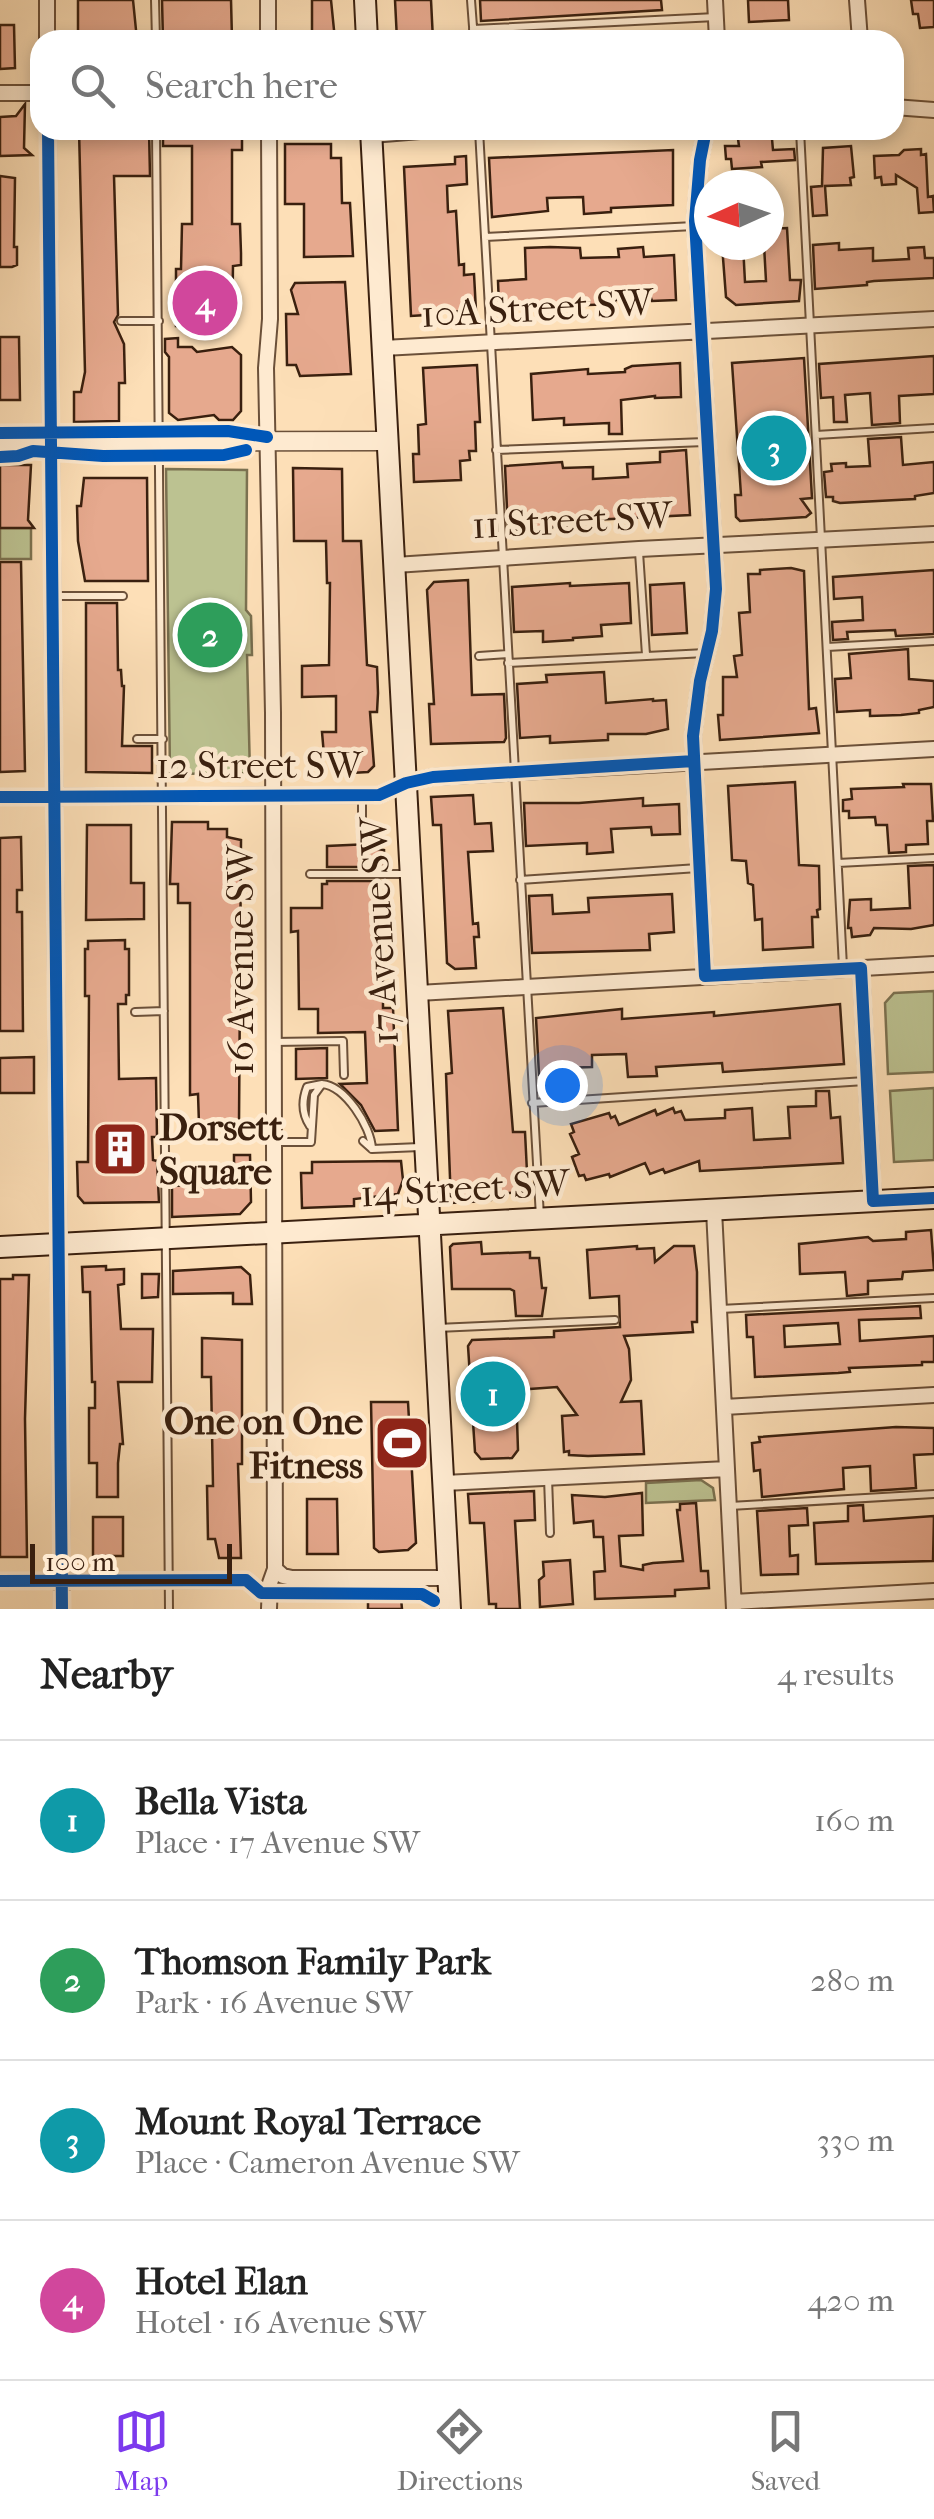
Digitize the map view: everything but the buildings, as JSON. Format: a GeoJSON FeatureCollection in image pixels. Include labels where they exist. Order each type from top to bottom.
{"type":"FeatureCollection","features":[{"type":"Feature","properties":{"kind":"main road"},"geometry":{"type":"LineString","coordinates":[[364,0],[366,30]]}},
{"type":"Feature","properties":{"kind":"main road","name":"17 Avenue SW"},"geometry":{"type":"LineString","coordinates":[[372,140],[450,1609]]}},
{"type":"Feature","properties":{"kind":"main road","name":"14 Street SW"},"geometry":{"type":"LineString","coordinates":[[0,1247],[934,1198]]}},
{"type":"Feature","properties":{"kind":"street"},"geometry":{"type":"LineString","coordinates":[[47,0],[47,30]]}},
{"type":"Feature","properties":{"kind":"street"},"geometry":{"type":"LineString","coordinates":[[268,0],[268,30]]}},
{"type":"Feature","properties":{"kind":"street"},"geometry":{"type":"LineString","coordinates":[[715,0],[717,30]]}},
{"type":"Feature","properties":{"kind":"street"},"geometry":{"type":"LineString","coordinates":[[857,0],[859,30]]}},
{"type":"Feature","properties":{"kind":"street"},"geometry":{"type":"LineString","coordinates":[[0,93],[30,93]]}},
{"type":"Feature","properties":{"kind":"street"},"geometry":{"type":"LineString","coordinates":[[904,108],[934,110]]}},
{"type":"Feature","properties":{"kind":"street"},"geometry":{"type":"LineString","coordinates":[[48,140],[62,1609]]}},
{"type":"Feature","properties":{"kind":"street","name":"16 Avenue SW"},"geometry":{"type":"LineString","coordinates":[[269,140],[275,1233],[275,1568],[269,1609]]}},
{"type":"Feature","properties":{"kind":"street"},"geometry":{"type":"LineString","coordinates":[[699,170],[704,140]]}},
{"type":"Feature","properties":{"kind":"street"},"geometry":{"type":"LineString","coordinates":[[698,260],[716,589],[695,710],[705,976]]}},
{"type":"Feature","properties":{"kind":"street","name":"10A Street SW"},"geometry":{"type":"LineString","coordinates":[[383,348],[934,319]]}},
{"type":"Feature","properties":{"kind":"street"},"geometry":{"type":"LineString","coordinates":[[0,442],[388,442]]}},
{"type":"Feature","properties":{"kind":"street","name":"11 Street SW"},"geometry":{"type":"LineString","coordinates":[[395,565],[934,534]]}},
{"type":"Feature","properties":{"kind":"street","name":"12 Street SW"},"geometry":{"type":"LineString","coordinates":[[0,798],[386,794],[406,783],[433,777],[934,749]]}},
{"type":"Feature","properties":{"kind":"street"},"geometry":{"type":"LineString","coordinates":[[418,993],[934,964]]}},
{"type":"Feature","properties":{"kind":"street"},"geometry":{"type":"LineString","coordinates":[[861,968],[873,1201]]}},
{"type":"Feature","properties":{"kind":"street"},"geometry":{"type":"LineString","coordinates":[[714,1210],[734,1606],[934,1591]]}},
{"type":"Feature","properties":{"kind":"street"},"geometry":{"type":"LineString","coordinates":[[724,1406],[934,1395]]}},
{"type":"Feature","properties":{"kind":"street"},"geometry":{"type":"LineString","coordinates":[[444,1483],[727,1468]]}},
{"type":"Feature","properties":{"kind":"street"},"geometry":{"type":"LineString","coordinates":[[275,1568],[292,1578],[449,1578]]}},
{"type":"Feature","properties":{"kind":"street"},"geometry":{"type":"LineString","coordinates":[[0,1581],[246,1580]]}},
{"type":"Feature","properties":{"kind":"lane"},"geometry":{"type":"LineString","coordinates":[[155,0],[156,30]]}},
{"type":"Feature","properties":{"kind":"lane"},"geometry":{"type":"LineString","coordinates":[[472,0],[473,30],[716,17]]}},
{"type":"Feature","properties":{"kind":"lane"},"geometry":{"type":"LineString","coordinates":[[156,140],[169,1609]]}},
{"type":"Feature","properties":{"kind":"lane"},"geometry":{"type":"LineString","coordinates":[[479,140],[540,1219]]}},
{"type":"Feature","properties":{"kind":"lane"},"geometry":{"type":"LineString","coordinates":[[801,140],[843,969]]}},
{"type":"Feature","properties":{"kind":"lane"},"geometry":{"type":"LineString","coordinates":[[484,237],[694,226]]}},
{"type":"Feature","properties":{"kind":"lane"},"geometry":{"type":"LineString","coordinates":[[121,321],[159,321]]}},
{"type":"Feature","properties":{"kind":"lane"},"geometry":{"type":"LineString","coordinates":[[816,434],[934,428]]}},
{"type":"Feature","properties":{"kind":"lane"},"geometry":{"type":"LineString","coordinates":[[496,450],[710,442]]}},
{"type":"Feature","properties":{"kind":"lane"},"geometry":{"type":"LineString","coordinates":[[639,548],[646,655]]}},
{"type":"Feature","properties":{"kind":"lane"},"geometry":{"type":"LineString","coordinates":[[52,596],[123,596]]}},
{"type":"Feature","properties":{"kind":"lane"},"geometry":{"type":"LineString","coordinates":[[827,647],[934,641]]}},
{"type":"Feature","properties":{"kind":"lane"},"geometry":{"type":"LineString","coordinates":[[479,656],[508,659],[706,653]]}},
{"type":"Feature","properties":{"kind":"lane"},"geometry":{"type":"LineString","coordinates":[[137,739],[163,739]]}},
{"type":"Feature","properties":{"kind":"lane"},"geometry":{"type":"LineString","coordinates":[[362,795],[362,823]]}},
{"type":"Feature","properties":{"kind":"lane"},"geometry":{"type":"LineString","coordinates":[[838,863],[934,858]]}},
{"type":"Feature","properties":{"kind":"lane"},"geometry":{"type":"LineString","coordinates":[[520,880],[700,868]]}},
{"type":"Feature","properties":{"kind":"lane"},"geometry":{"type":"LineString","coordinates":[[310,874],[411,874]]}},
{"type":"Feature","properties":{"kind":"lane"},"geometry":{"type":"LineString","coordinates":[[135,1012],[164,1011]]}},
{"type":"Feature","properties":{"kind":"lane"},"geometry":{"type":"LineString","coordinates":[[273,1042],[343,1041],[344,1074]]}},
{"type":"Feature","properties":{"kind":"lane"},"geometry":{"type":"LineString","coordinates":[[532,1103],[866,1080]]}},
{"type":"Feature","properties":{"kind":"lane"},"geometry":{"type":"LineString","coordinates":[[274,1142],[311,1142],[314,1095],[322,1084],[334,1086],[346,1098],[372,1136],[372,1149]]}},
{"type":"Feature","properties":{"kind":"lane"},"geometry":{"type":"LineString","coordinates":[[363,1142],[372,1149],[426,1146]]}},
{"type":"Feature","properties":{"kind":"lane"},"geometry":{"type":"LineString","coordinates":[[719,1310],[934,1298]]}},
{"type":"Feature","properties":{"kind":"lane"},"geometry":{"type":"LineString","coordinates":[[436,1328],[614,1320]]}},
{"type":"Feature","properties":{"kind":"lane"},"geometry":{"type":"LineString","coordinates":[[548,1477],[550,1533]]}},
{"type":"Feature","properties":{"kind":"lane"},"geometry":{"type":"LineString","coordinates":[[729,1506],[934,1494]]}},
{"type":"Feature","properties":{"kind":"green space"},"geometry":{"type":"Polygon","coordinates":[[[166,469],[247,470],[246,610],[251,616],[252,655],[247,655],[250,773],[170,774],[166,469]]]}},
{"type":"Feature","properties":{"kind":"green space"},"geometry":{"type":"Polygon","coordinates":[[[0,528],[31,528],[31,559],[0,559],[0,528]]]}},
{"type":"Feature","properties":{"kind":"green space"},"geometry":{"type":"Polygon","coordinates":[[[934,991],[934,1072],[888,1074],[885,1003],[894,993],[934,991]]]}},
{"type":"Feature","properties":{"kind":"green space"},"geometry":{"type":"Polygon","coordinates":[[[934,1088],[934,1160],[894,1162],[890,1091],[934,1088]]]}},
{"type":"Feature","properties":{"kind":"green space"},"geometry":{"type":"Polygon","coordinates":[[[701,1480],[713,1488],[715,1500],[646,1503],[646,1483],[701,1480]]]}},
{"type":"Feature","properties":{"kind":"cycle path"},"geometry":{"type":"LineString","coordinates":[[48,140],[62,1609]]}},
{"type":"Feature","properties":{"kind":"cycle path"},"geometry":{"type":"LineString","coordinates":[[704,140],[695,221],[716,589],[693,736],[705,976],[861,968],[873,1201],[934,1198]]}},
{"type":"Feature","properties":{"kind":"cycle path"},"geometry":{"type":"LineString","coordinates":[[0,433],[228,431],[267,437]]}},
{"type":"Feature","properties":{"kind":"cycle path"},"geometry":{"type":"LineString","coordinates":[[0,457],[33,451],[103,456],[224,455],[246,450]]}},
{"type":"Feature","properties":{"kind":"cycle path"},"geometry":{"type":"LineString","coordinates":[[0,797],[379,795],[433,777],[694,761]]}},
{"type":"Feature","properties":{"kind":"cycle path"},"geometry":{"type":"LineString","coordinates":[[0,1581],[246,1580],[261,1593],[422,1594],[434,1601]]}},
{"type":"Feature","properties":{"kind":"place","name":"Hotel Elan"},"geometry":{"type":"Point","coordinates":[205,303]}},
{"type":"Feature","properties":{"kind":"place","name":"Mount Royal Terrace"},"geometry":{"type":"Point","coordinates":[774,448]}},
{"type":"Feature","properties":{"kind":"place","name":"Thomson Family Park"},"geometry":{"type":"Point","coordinates":[210,635]}},
{"type":"Feature","properties":{"kind":"place","name":"Dorsett Square"},"geometry":{"type":"Point","coordinates":[120,1149]}},
{"type":"Feature","properties":{"kind":"place","name":"Bella Vista"},"geometry":{"type":"Point","coordinates":[493,1394]}},
{"type":"Feature","properties":{"kind":"place","name":"One on One Fitness"},"geometry":{"type":"Point","coordinates":[402,1443]}}]}
